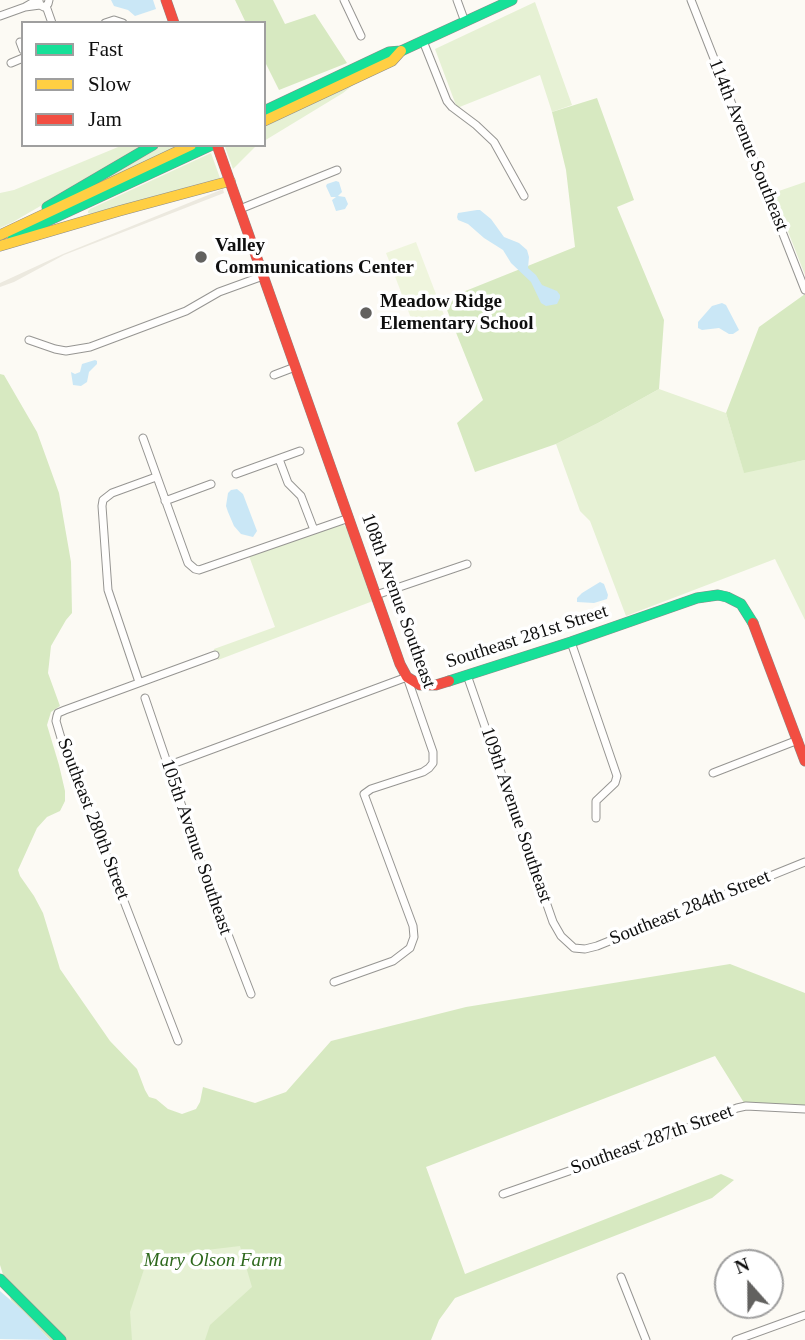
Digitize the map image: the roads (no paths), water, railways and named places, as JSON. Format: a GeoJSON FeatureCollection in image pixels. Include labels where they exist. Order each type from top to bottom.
{"type":"FeatureCollection","features":[{"type":"Feature","properties":{"kind":"main road"},"geometry":{"type":"LineString","coordinates":[[166,0],[173,21]]}},
{"type":"Feature","properties":{"kind":"main road"},"geometry":{"type":"LineString","coordinates":[[266,110],[389,52],[401,51],[512,0]]}},
{"type":"Feature","properties":{"kind":"main road"},"geometry":{"type":"LineString","coordinates":[[266,120],[392,61],[401,51]]}},
{"type":"Feature","properties":{"kind":"main road"},"geometry":{"type":"LineString","coordinates":[[0,234],[150,147]]}},
{"type":"Feature","properties":{"kind":"main road"},"geometry":{"type":"LineString","coordinates":[[0,234],[187,147]]}},
{"type":"Feature","properties":{"kind":"main road"},"geometry":{"type":"LineString","coordinates":[[0,245],[211,147]]}},
{"type":"Feature","properties":{"kind":"main road","name":"108th Avenue Southeast"},"geometry":{"type":"LineString","coordinates":[[216,147],[225,166],[400,664],[407,677]]}},
{"type":"Feature","properties":{"kind":"main road"},"geometry":{"type":"LineString","coordinates":[[0,245],[230,181]]}},
{"type":"Feature","properties":{"kind":"main road","name":"Southeast 281st Street"},"geometry":{"type":"LineString","coordinates":[[407,677],[427,686],[718,595],[741,604],[748,612],[798,740]]}},
{"type":"Feature","properties":{"kind":"main road"},"geometry":{"type":"LineString","coordinates":[[798,740],[805,761]]}},
{"type":"Feature","properties":{"kind":"main road"},"geometry":{"type":"LineString","coordinates":[[0,1279],[61,1340]]}},
{"type":"Feature","properties":{"kind":"street"},"geometry":{"type":"LineString","coordinates":[[344,0],[361,36]]}},
{"type":"Feature","properties":{"kind":"street"},"geometry":{"type":"LineString","coordinates":[[457,0],[465,22]]}},
{"type":"Feature","properties":{"kind":"street","name":"114th Avenue Southeast"},"geometry":{"type":"LineString","coordinates":[[691,0],[805,290]]}},
{"type":"Feature","properties":{"kind":"street"},"geometry":{"type":"LineString","coordinates":[[0,16],[44,2],[51,21]]}},
{"type":"Feature","properties":{"kind":"street"},"geometry":{"type":"LineString","coordinates":[[424,41],[447,101],[494,142],[524,196]]}},
{"type":"Feature","properties":{"kind":"street"},"geometry":{"type":"LineString","coordinates":[[11,62],[21,59]]}},
{"type":"Feature","properties":{"kind":"street"},"geometry":{"type":"LineString","coordinates":[[240,209],[337,170]]}},
{"type":"Feature","properties":{"kind":"street"},"geometry":{"type":"LineString","coordinates":[[29,340],[66,351],[90,347],[186,311],[219,292],[263,276]]}},
{"type":"Feature","properties":{"kind":"street"},"geometry":{"type":"LineString","coordinates":[[274,375],[295,367]]}},
{"type":"Feature","properties":{"kind":"street"},"geometry":{"type":"LineString","coordinates":[[143,438],[191,567],[199,570],[349,518]]}},
{"type":"Feature","properties":{"kind":"street"},"geometry":{"type":"LineString","coordinates":[[236,474],[300,451]]}},
{"type":"Feature","properties":{"kind":"street"},"geometry":{"type":"LineString","coordinates":[[279,459],[290,486],[301,496],[314,530]]}},
{"type":"Feature","properties":{"kind":"street"},"geometry":{"type":"LineString","coordinates":[[139,682],[108,590],[102,506],[103,500],[112,493],[156,477]]}},
{"type":"Feature","properties":{"kind":"street"},"geometry":{"type":"LineString","coordinates":[[165,501],[211,484]]}},
{"type":"Feature","properties":{"kind":"street"},"geometry":{"type":"LineString","coordinates":[[376,595],[467,564]]}},
{"type":"Feature","properties":{"kind":"street"},"geometry":{"type":"LineString","coordinates":[[571,642],[617,776],[615,783],[596,801],[596,818]]}},
{"type":"Feature","properties":{"kind":"street","name":"Southeast 280th Street"},"geometry":{"type":"LineString","coordinates":[[178,1041],[61,738],[57,721],[58,713],[65,710],[215,655]]}},
{"type":"Feature","properties":{"kind":"street","name":"109th Avenue Southeast"},"geometry":{"type":"LineString","coordinates":[[467,675],[553,922],[561,936],[574,948]]}},
{"type":"Feature","properties":{"kind":"street"},"geometry":{"type":"LineString","coordinates":[[167,766],[407,677]]}},
{"type":"Feature","properties":{"kind":"street","name":"108th Avenue Southeast"},"geometry":{"type":"LineString","coordinates":[[334,982],[393,961],[410,948],[414,937],[413,926],[364,794],[371,789],[423,772],[433,763],[433,752],[407,677]]}},
{"type":"Feature","properties":{"kind":"street","name":"105th Avenue Southeast"},"geometry":{"type":"LineString","coordinates":[[145,698],[167,766],[251,994]]}},
{"type":"Feature","properties":{"kind":"street"},"geometry":{"type":"LineString","coordinates":[[713,773],[798,740]]}},
{"type":"Feature","properties":{"kind":"street","name":"Southeast 284th Street"},"geometry":{"type":"LineString","coordinates":[[574,948],[597,946],[805,862]]}},
{"type":"Feature","properties":{"kind":"street","name":"Southeast 287th Street"},"geometry":{"type":"LineString","coordinates":[[503,1194],[737,1108],[746,1106],[805,1109]]}},
{"type":"Feature","properties":{"kind":"street"},"geometry":{"type":"LineString","coordinates":[[621,1277],[646,1340]]}},
{"type":"Feature","properties":{"kind":"street"},"geometry":{"type":"LineString","coordinates":[[736,1340],[805,1315]]}},
{"type":"Feature","properties":{"kind":"water"},"geometry":{"type":"Polygon","coordinates":[[[111,0],[153,0],[156,9],[135,16],[128,10],[114,6],[111,0]]]}},
{"type":"Feature","properties":{"kind":"water"},"geometry":{"type":"Polygon","coordinates":[[[339,182],[342,192],[338,196],[345,197],[348,204],[345,209],[336,211],[332,200],[336,197],[331,197],[326,186],[339,182]]]}},
{"type":"Feature","properties":{"kind":"water"},"geometry":{"type":"Polygon","coordinates":[[[480,210],[491,219],[504,237],[519,243],[527,250],[528,268],[542,285],[557,291],[560,298],[557,304],[546,306],[541,303],[531,282],[511,263],[503,250],[468,224],[458,220],[458,213],[480,210]]]}},
{"type":"Feature","properties":{"kind":"water"},"geometry":{"type":"Polygon","coordinates":[[[722,303],[726,305],[739,330],[729,334],[719,328],[698,328],[698,322],[712,306],[722,303]]]}},
{"type":"Feature","properties":{"kind":"water"},"geometry":{"type":"Polygon","coordinates":[[[95,360],[97,364],[89,372],[87,382],[81,386],[73,385],[71,372],[80,372],[82,364],[95,360]]]}},
{"type":"Feature","properties":{"kind":"water"},"geometry":{"type":"Polygon","coordinates":[[[237,489],[243,494],[257,531],[253,537],[241,534],[234,526],[226,506],[228,493],[237,489]]]}},
{"type":"Feature","properties":{"kind":"water"},"geometry":{"type":"Polygon","coordinates":[[[600,582],[604,584],[607,599],[594,603],[577,602],[582,593],[600,582]]]}},
{"type":"Feature","properties":{"kind":"water"},"geometry":{"type":"Polygon","coordinates":[[[0,1291],[23,1311],[50,1340],[0,1339],[0,1291]]]}},
{"type":"Feature","properties":{"kind":"place","name":"Valley Communications Center"},"geometry":{"type":"Point","coordinates":[201,257]}},
{"type":"Feature","properties":{"kind":"place","name":"Meadow Ridge Elementary School"},"geometry":{"type":"Point","coordinates":[366,313]}},
{"type":"Feature","properties":{"kind":"park label","name":"Mary Olson Farm"},"geometry":{"type":"Point","coordinates":[213,1261]}}]}
